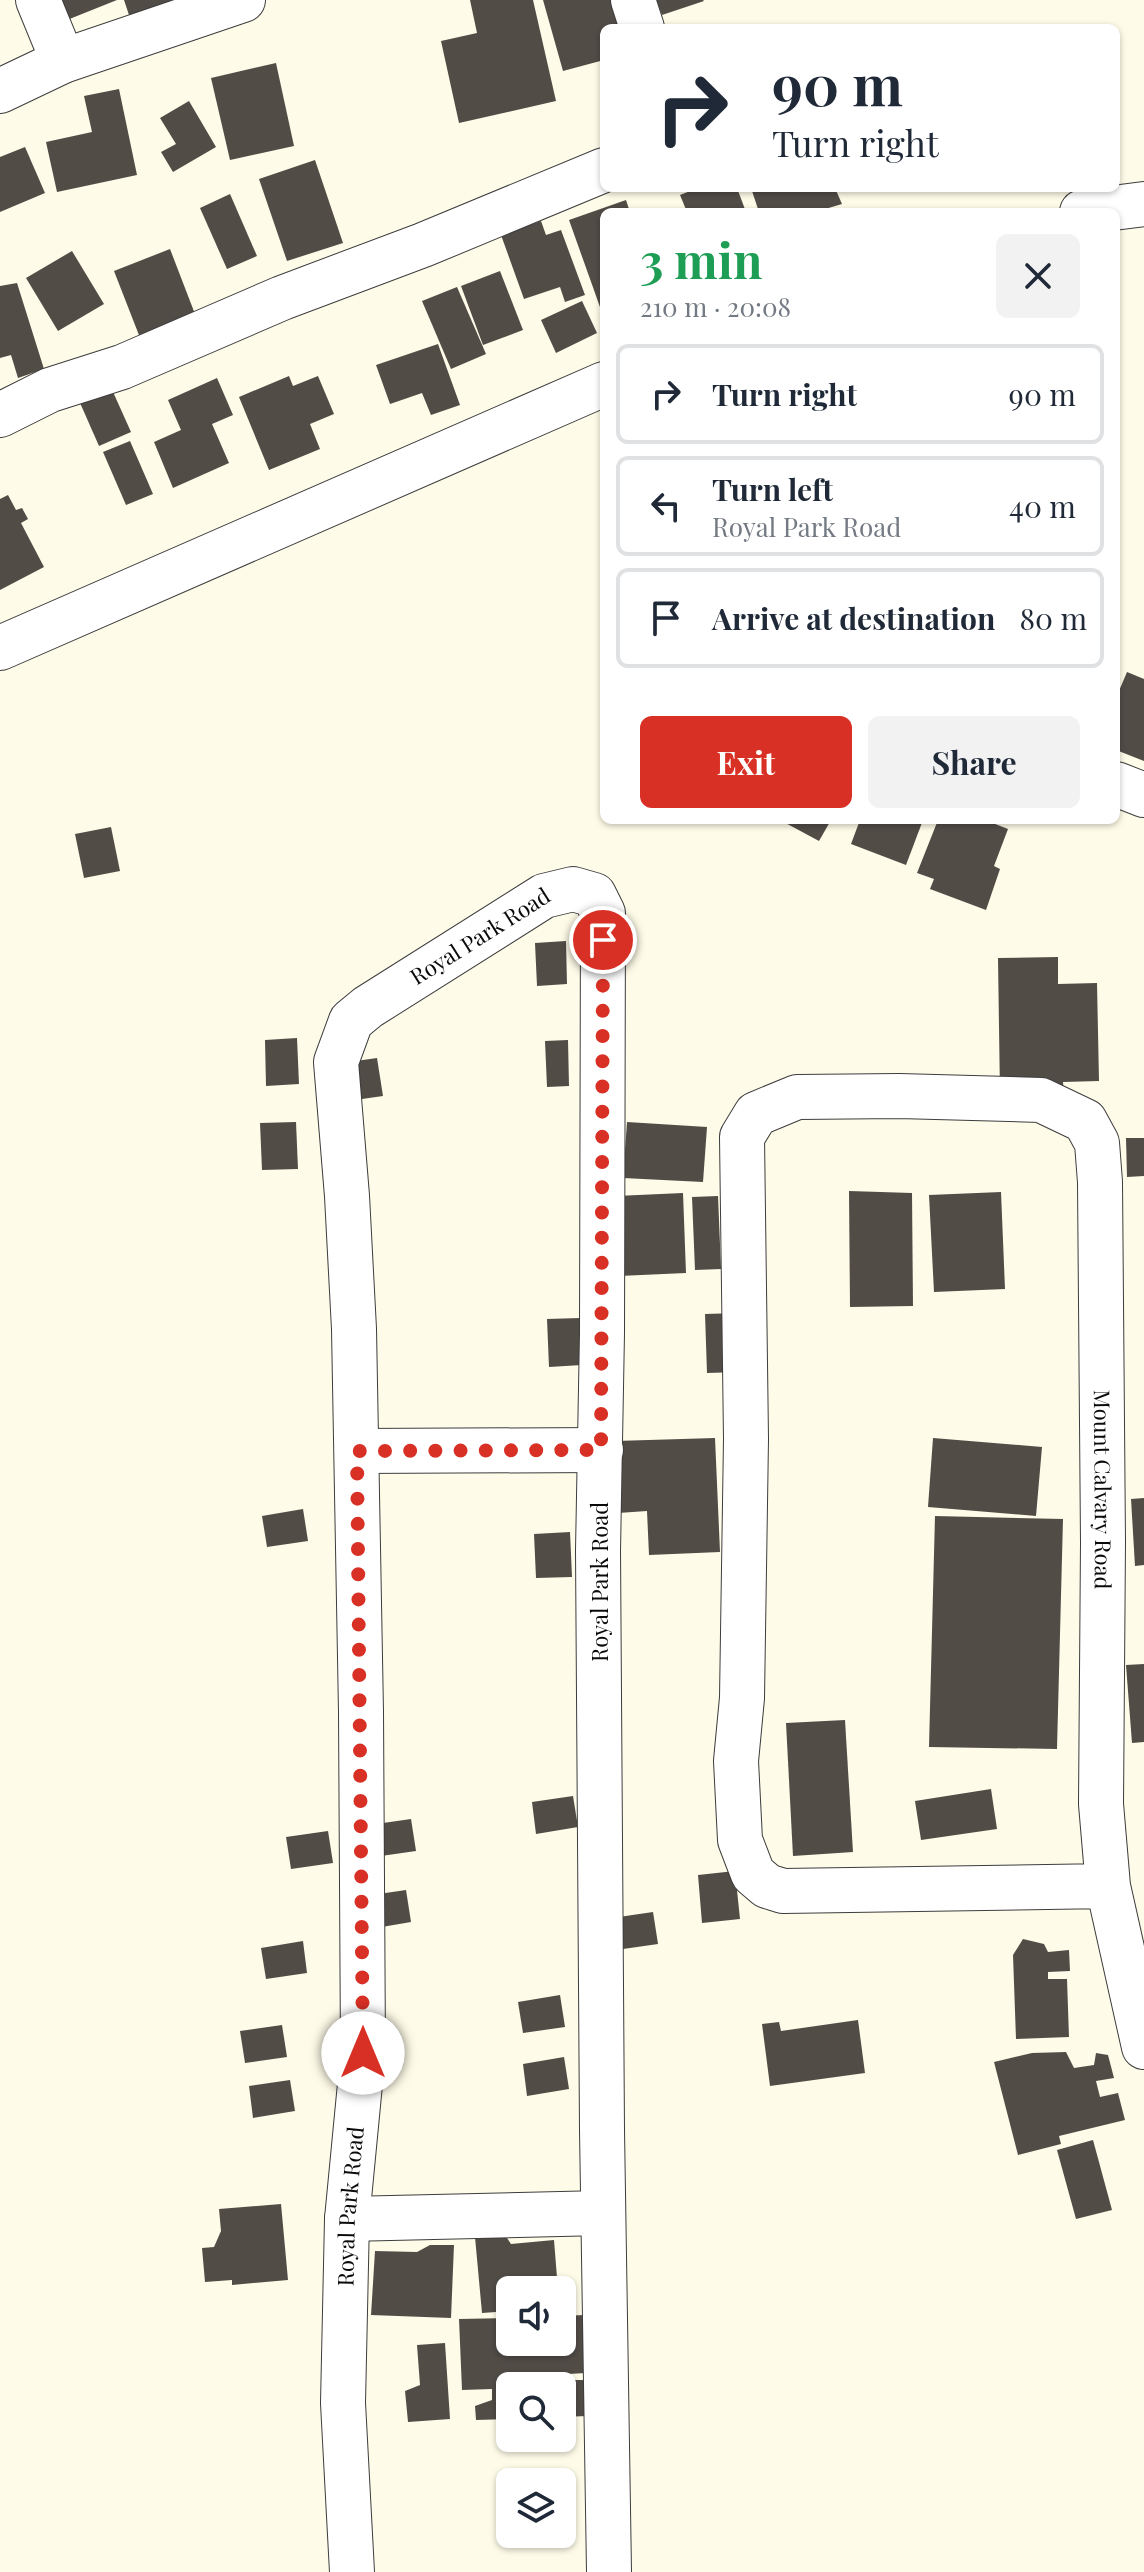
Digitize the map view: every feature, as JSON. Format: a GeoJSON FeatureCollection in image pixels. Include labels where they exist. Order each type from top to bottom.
{"type":"FeatureCollection","features":[{"type":"Feature","properties":{"kind":"street"},"geometry":{"type":"LineString","coordinates":[[38,0],[63,61]]}},
{"type":"Feature","properties":{"kind":"street"},"geometry":{"type":"LineString","coordinates":[[0,91],[63,61],[243,0]]}},
{"type":"Feature","properties":{"kind":"street"},"geometry":{"type":"LineString","coordinates":[[633,0],[641,24]]}},
{"type":"Feature","properties":{"kind":"street"},"geometry":{"type":"LineString","coordinates":[[0,415],[50,390],[122,367],[282,298],[423,245],[600,172]]}},
{"type":"Feature","properties":{"kind":"street"},"geometry":{"type":"LineString","coordinates":[[1113,208],[1144,204]]}},
{"type":"Feature","properties":{"kind":"street"},"geometry":{"type":"LineString","coordinates":[[0,648],[600,386]]}},
{"type":"Feature","properties":{"kind":"street"},"geometry":{"type":"LineString","coordinates":[[1120,786],[1144,795]]}},
{"type":"Feature","properties":{"kind":"street","name":"Royal Park Road"},"geometry":{"type":"LineString","coordinates":[[352,2572],[343,2403],[347,2219],[363,2053],[357,1451],[349,1226],[336,1062],[351,1021],[414,977],[544,896],[573,889],[594,895],[603,913],[598,1551],[609,2572]]}},
{"type":"Feature","properties":{"kind":"street","name":"Mount Calvary Road"},"geometry":{"type":"LineString","coordinates":[[1108,1886],[783,1891],[767,1886],[753,1874],[740,1840],[736,1761],[742,1698],[746,1439],[740,1171],[742,1137],[756,1114],[797,1097],[1041,1100],[1085,1121],[1097,1143],[1100,1182],[1103,1542],[1101,1804],[1108,1886],[1144,2047]]}},
{"type":"Feature","properties":{"kind":"street"},"geometry":{"type":"LineString","coordinates":[[357,1451],[601,1450]]}},
{"type":"Feature","properties":{"kind":"street"},"geometry":{"type":"LineString","coordinates":[[347,2219],[603,2213]]}},
{"type":"Feature","properties":{"kind":"building"},"geometry":{"type":"Polygon","coordinates":[[[53,0],[117,0],[62,22],[53,0]]]}},
{"type":"Feature","properties":{"kind":"building"},"geometry":{"type":"Polygon","coordinates":[[[124,0],[179,0],[130,18],[124,0]]]}},
{"type":"Feature","properties":{"kind":"building"},"geometry":{"type":"Polygon","coordinates":[[[470,0],[533,0],[556,101],[459,123],[441,41],[477,33],[470,0]]]}},
{"type":"Feature","properties":{"kind":"building"},"geometry":{"type":"Polygon","coordinates":[[[543,0],[611,0],[618,24],[600,24],[600,61],[563,71],[543,0]]]}},
{"type":"Feature","properties":{"kind":"building"},"geometry":{"type":"Polygon","coordinates":[[[656,0],[703,0],[704,1],[662,15],[656,0]]]}},
{"type":"Feature","properties":{"kind":"building"},"geometry":{"type":"Polygon","coordinates":[[[276,63],[294,146],[230,160],[211,78],[276,63]]]}},
{"type":"Feature","properties":{"kind":"building"},"geometry":{"type":"Polygon","coordinates":[[[119,89],[137,175],[57,192],[46,142],[92,132],[84,96],[119,89]]]}},
{"type":"Feature","properties":{"kind":"building"},"geometry":{"type":"Polygon","coordinates":[[[189,101],[216,147],[173,172],[161,152],[176,144],[160,118],[189,101]]]}},
{"type":"Feature","properties":{"kind":"building"},"geometry":{"type":"Polygon","coordinates":[[[25,147],[45,193],[0,212],[0,157],[25,147]]]}},
{"type":"Feature","properties":{"kind":"building"},"geometry":{"type":"Polygon","coordinates":[[[315,160],[343,243],[287,261],[259,179],[315,160]]]}},
{"type":"Feature","properties":{"kind":"building"},"geometry":{"type":"Polygon","coordinates":[[[688,192],[738,192],[744,208],[685,208],[680,195],[688,192]]]}},
{"type":"Feature","properties":{"kind":"building"},"geometry":{"type":"Polygon","coordinates":[[[752,192],[837,192],[842,204],[828,208],[758,208],[752,192]]]}},
{"type":"Feature","properties":{"kind":"building"},"geometry":{"type":"Polygon","coordinates":[[[230,194],[257,256],[227,269],[200,208],[230,194]]]}},
{"type":"Feature","properties":{"kind":"building"},"geometry":{"type":"Polygon","coordinates":[[[626,200],[629,208],[603,208],[626,200]]]}},
{"type":"Feature","properties":{"kind":"building"},"geometry":{"type":"Polygon","coordinates":[[[600,209],[600,307],[569,220],[600,209]]]}},
{"type":"Feature","properties":{"kind":"building"},"geometry":{"type":"Polygon","coordinates":[[[541,221],[546,235],[561,230],[585,295],[565,302],[560,287],[524,299],[501,235],[541,221]]]}},
{"type":"Feature","properties":{"kind":"building"},"geometry":{"type":"Polygon","coordinates":[[[170,249],[200,327],[144,348],[114,271],[170,249]]]}},
{"type":"Feature","properties":{"kind":"building"},"geometry":{"type":"Polygon","coordinates":[[[72,251],[104,304],[58,331],[26,278],[72,251]]]}},
{"type":"Feature","properties":{"kind":"building"},"geometry":{"type":"Polygon","coordinates":[[[500,271],[523,330],[483,345],[461,286],[500,271]]]}},
{"type":"Feature","properties":{"kind":"building"},"geometry":{"type":"Polygon","coordinates":[[[17,283],[44,369],[18,378],[11,355],[0,358],[0,286],[17,283]]]}},
{"type":"Feature","properties":{"kind":"building"},"geometry":{"type":"Polygon","coordinates":[[[457,287],[486,354],[451,369],[422,301],[457,287]]]}},
{"type":"Feature","properties":{"kind":"building"},"geometry":{"type":"Polygon","coordinates":[[[582,301],[597,333],[556,353],[541,320],[582,301]]]}},
{"type":"Feature","properties":{"kind":"building"},"geometry":{"type":"Polygon","coordinates":[[[438,344],[460,405],[431,415],[422,393],[390,404],[376,365],[438,344]]]}},
{"type":"Feature","properties":{"kind":"building"},"geometry":{"type":"Polygon","coordinates":[[[289,376],[293,386],[318,376],[334,414],[310,424],[320,449],[269,470],[239,397],[289,376]]]}},
{"type":"Feature","properties":{"kind":"building"},"geometry":{"type":"Polygon","coordinates":[[[217,378],[233,415],[212,424],[229,463],[173,488],[154,442],[181,430],[168,400],[217,378]]]}},
{"type":"Feature","properties":{"kind":"building"},"geometry":{"type":"Polygon","coordinates":[[[109,383],[131,432],[99,446],[77,396],[109,383]]]}},
{"type":"Feature","properties":{"kind":"building"},"geometry":{"type":"Polygon","coordinates":[[[130,441],[153,494],[126,505],[103,452],[130,441]]]}},
{"type":"Feature","properties":{"kind":"building"},"geometry":{"type":"Polygon","coordinates":[[[8,495],[16,510],[22,508],[28,519],[21,523],[44,567],[0,590],[0,499],[8,495]]]}},
{"type":"Feature","properties":{"kind":"building"},"geometry":{"type":"Polygon","coordinates":[[[1127,672],[1144,679],[1144,761],[1120,752],[1120,689],[1127,672]]]}},
{"type":"Feature","properties":{"kind":"building"},"geometry":{"type":"Polygon","coordinates":[[[787,824],[829,824],[819,841],[787,824]]]}},
{"type":"Feature","properties":{"kind":"building"},"geometry":{"type":"Polygon","coordinates":[[[858,824],[921,824],[906,865],[851,844],[858,824]]]}},
{"type":"Feature","properties":{"kind":"building"},"geometry":{"type":"Polygon","coordinates":[[[936,824],[995,824],[1008,829],[994,866],[1000,869],[986,910],[930,889],[934,879],[917,873],[936,824]]]}},
{"type":"Feature","properties":{"kind":"building"},"geometry":{"type":"Polygon","coordinates":[[[111,827],[120,871],[84,878],[75,834],[111,827]]]}},
{"type":"Feature","properties":{"kind":"building"},"geometry":{"type":"Polygon","coordinates":[[[566,941],[567,984],[537,986],[535,943],[566,941]]]}},
{"type":"Feature","properties":{"kind":"building"},"geometry":{"type":"Polygon","coordinates":[[[1058,957],[1058,984],[1097,983],[1099,1081],[1063,1082],[1064,1094],[1000,1095],[998,958],[1058,957]]]}},
{"type":"Feature","properties":{"kind":"building"},"geometry":{"type":"Polygon","coordinates":[[[297,1038],[299,1084],[266,1086],[265,1040],[297,1038]]]}},
{"type":"Feature","properties":{"kind":"building"},"geometry":{"type":"Polygon","coordinates":[[[568,1040],[569,1086],[547,1087],[545,1041],[568,1040]]]}},
{"type":"Feature","properties":{"kind":"building"},"geometry":{"type":"Polygon","coordinates":[[[377,1058],[383,1096],[348,1101],[342,1063],[377,1058]]]}},
{"type":"Feature","properties":{"kind":"building"},"geometry":{"type":"Polygon","coordinates":[[[296,1122],[298,1169],[262,1170],[260,1123],[296,1122]]]}},
{"type":"Feature","properties":{"kind":"building"},"geometry":{"type":"Polygon","coordinates":[[[627,1122],[707,1127],[703,1182],[623,1178],[627,1122]]]}},
{"type":"Feature","properties":{"kind":"building"},"geometry":{"type":"Polygon","coordinates":[[[1126,1138],[1144,1138],[1144,1176],[1127,1177],[1126,1138]]]}},
{"type":"Feature","properties":{"kind":"building"},"geometry":{"type":"Polygon","coordinates":[[[849,1191],[912,1193],[913,1306],[850,1307],[849,1191]]]}},
{"type":"Feature","properties":{"kind":"building"},"geometry":{"type":"Polygon","coordinates":[[[1001,1192],[1005,1289],[934,1292],[929,1195],[1001,1192]]]}},
{"type":"Feature","properties":{"kind":"building"},"geometry":{"type":"Polygon","coordinates":[[[683,1193],[686,1273],[619,1276],[616,1196],[683,1193]]]}},
{"type":"Feature","properties":{"kind":"building"},"geometry":{"type":"Polygon","coordinates":[[[718,1196],[721,1269],[695,1270],[692,1197],[718,1196]]]}},
{"type":"Feature","properties":{"kind":"building"},"geometry":{"type":"Polygon","coordinates":[[[739,1313],[740,1372],[707,1373],[705,1314],[739,1313]]]}},
{"type":"Feature","properties":{"kind":"building"},"geometry":{"type":"Polygon","coordinates":[[[580,1318],[582,1365],[549,1367],[547,1319],[580,1318]]]}},
{"type":"Feature","properties":{"kind":"building"},"geometry":{"type":"Polygon","coordinates":[[[715,1438],[720,1552],[649,1555],[647,1511],[618,1513],[615,1441],[715,1438]]]}},
{"type":"Feature","properties":{"kind":"building"},"geometry":{"type":"Polygon","coordinates":[[[933,1438],[1042,1447],[1036,1516],[928,1507],[933,1438]]]}},
{"type":"Feature","properties":{"kind":"building"},"geometry":{"type":"Polygon","coordinates":[[[1144,1498],[1144,1565],[1135,1566],[1131,1499],[1144,1498]]]}},
{"type":"Feature","properties":{"kind":"building"},"geometry":{"type":"Polygon","coordinates":[[[303,1509],[308,1541],[267,1547],[262,1516],[303,1509]]]}},
{"type":"Feature","properties":{"kind":"building"},"geometry":{"type":"Polygon","coordinates":[[[935,1516],[1063,1519],[1057,1749],[929,1747],[935,1516]]]}},
{"type":"Feature","properties":{"kind":"building"},"geometry":{"type":"Polygon","coordinates":[[[570,1532],[572,1577],[536,1578],[534,1534],[570,1532]]]}},
{"type":"Feature","properties":{"kind":"building"},"geometry":{"type":"Polygon","coordinates":[[[1144,1664],[1144,1742],[1132,1743],[1126,1665],[1144,1664]]]}},
{"type":"Feature","properties":{"kind":"building"},"geometry":{"type":"Polygon","coordinates":[[[845,1720],[853,1852],[793,1856],[786,1723],[845,1720]]]}},
{"type":"Feature","properties":{"kind":"building"},"geometry":{"type":"Polygon","coordinates":[[[991,1789],[997,1829],[921,1840],[915,1801],[991,1789]]]}},
{"type":"Feature","properties":{"kind":"building"},"geometry":{"type":"Polygon","coordinates":[[[573,1796],[578,1827],[536,1834],[532,1802],[573,1796]]]}},
{"type":"Feature","properties":{"kind":"building"},"geometry":{"type":"Polygon","coordinates":[[[411,1819],[416,1851],[374,1857],[369,1825],[411,1819]]]}},
{"type":"Feature","properties":{"kind":"building"},"geometry":{"type":"Polygon","coordinates":[[[328,1831],[333,1863],[291,1869],[286,1837],[328,1831]]]}},
{"type":"Feature","properties":{"kind":"building"},"geometry":{"type":"Polygon","coordinates":[[[735,1871],[740,1919],[702,1923],[698,1875],[735,1871]]]}},
{"type":"Feature","properties":{"kind":"building"},"geometry":{"type":"Polygon","coordinates":[[[406,1890],[411,1922],[370,1929],[365,1896],[406,1890]]]}},
{"type":"Feature","properties":{"kind":"building"},"geometry":{"type":"Polygon","coordinates":[[[653,1912],[658,1944],[616,1950],[612,1918],[653,1912]]]}},
{"type":"Feature","properties":{"kind":"building"},"geometry":{"type":"Polygon","coordinates":[[[1023,1939],[1044,1944],[1048,1952],[1069,1950],[1070,1971],[1048,1972],[1048,1979],[1067,1979],[1069,2037],[1016,2039],[1013,1955],[1023,1939]]]}},
{"type":"Feature","properties":{"kind":"building"},"geometry":{"type":"Polygon","coordinates":[[[303,1941],[307,1973],[266,1979],[261,1948],[303,1941]]]}},
{"type":"Feature","properties":{"kind":"building"},"geometry":{"type":"Polygon","coordinates":[[[560,1995],[565,2027],[523,2033],[518,2002],[560,1995]]]}},
{"type":"Feature","properties":{"kind":"building"},"geometry":{"type":"Polygon","coordinates":[[[858,2020],[865,2073],[770,2086],[762,2024],[779,2022],[781,2031],[858,2020]]]}},
{"type":"Feature","properties":{"kind":"building"},"geometry":{"type":"Polygon","coordinates":[[[282,2025],[287,2057],[245,2063],[240,2031],[282,2025]]]}},
{"type":"Feature","properties":{"kind":"building"},"geometry":{"type":"Polygon","coordinates":[[[1066,2052],[1074,2068],[1094,2065],[1096,2053],[1108,2055],[1114,2078],[1096,2081],[1100,2097],[1118,2093],[1125,2120],[1059,2136],[1061,2144],[1018,2155],[994,2062],[1032,2053],[1066,2052]]]}},
{"type":"Feature","properties":{"kind":"building"},"geometry":{"type":"Polygon","coordinates":[[[564,2057],[569,2089],[527,2096],[523,2064],[564,2057]]]}},
{"type":"Feature","properties":{"kind":"building"},"geometry":{"type":"Polygon","coordinates":[[[290,2080],[295,2111],[253,2118],[249,2086],[290,2080]]]}},
{"type":"Feature","properties":{"kind":"building"},"geometry":{"type":"Polygon","coordinates":[[[1093,2140],[1112,2210],[1076,2219],[1057,2150],[1093,2140]]]}},
{"type":"Feature","properties":{"kind":"building"},"geometry":{"type":"Polygon","coordinates":[[[281,2204],[288,2280],[232,2285],[232,2280],[205,2282],[202,2248],[214,2247],[221,2231],[219,2209],[281,2204]]]}},
{"type":"Feature","properties":{"kind":"building"},"geometry":{"type":"Polygon","coordinates":[[[505,2235],[511,2244],[554,2240],[557,2276],[496,2276],[496,2312],[482,2313],[475,2237],[505,2235]]]}},
{"type":"Feature","properties":{"kind":"building"},"geometry":{"type":"Polygon","coordinates":[[[430,2245],[454,2245],[451,2318],[371,2315],[375,2251],[417,2252],[430,2245]]]}},
{"type":"Feature","properties":{"kind":"building"},"geometry":{"type":"Polygon","coordinates":[[[576,2315],[584,2315],[586,2373],[496,2372],[496,2419],[476,2420],[475,2406],[492,2400],[492,2389],[462,2390],[459,2319],[496,2318],[496,2356],[576,2356],[576,2315]]]}},
{"type":"Feature","properties":{"kind":"building"},"geometry":{"type":"Polygon","coordinates":[[[445,2343],[450,2419],[408,2422],[405,2391],[420,2385],[417,2345],[445,2343]]]}},
{"type":"Feature","properties":{"kind":"building"},"geometry":{"type":"Polygon","coordinates":[[[576,2380],[586,2380],[587,2416],[576,2416],[576,2380]]]}},
{"type":"Feature","properties":{"kind":"route"},"geometry":{"type":"LineString","coordinates":[[363,2053],[357,1451],[601,1450],[603,940]]}}]}
